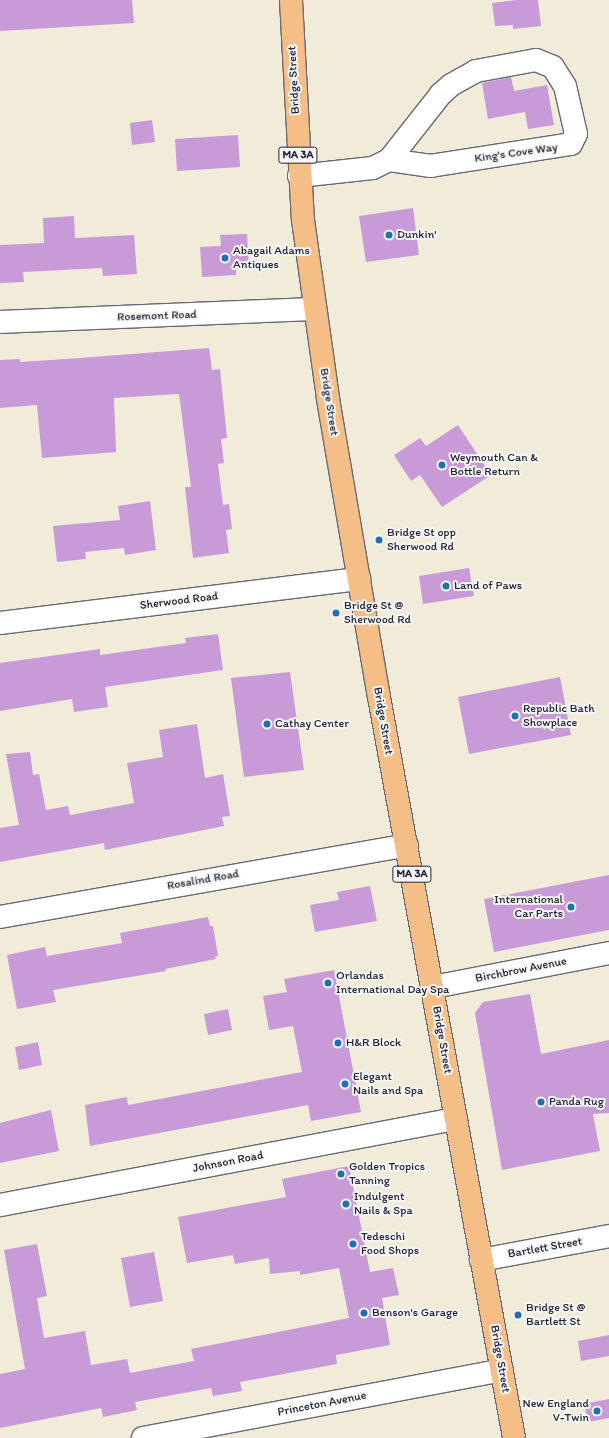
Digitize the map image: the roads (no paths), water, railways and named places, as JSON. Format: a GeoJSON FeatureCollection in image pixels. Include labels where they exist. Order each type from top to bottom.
{"type":"FeatureCollection","features":[{"type":"Feature","properties":{"kind":"main road","name":"Bridge Street"},"geometry":{"type":"LineString","coordinates":[[291,0],[299,176],[314,309],[359,579],[406,845],[514,1438]]}},
{"type":"Feature","properties":{"kind":"street","name":"King's Cove Way"},"geometry":{"type":"LineString","coordinates":[[299,176],[373,168],[389,160],[441,94],[451,85],[476,71],[536,60],[545,62],[553,68],[565,86],[576,134],[571,144],[431,166],[389,160]]}},
{"type":"Feature","properties":{"kind":"street","name":"Rosemont Road"},"geometry":{"type":"LineString","coordinates":[[0,322],[314,309]]}},
{"type":"Feature","properties":{"kind":"street","name":"Sherwood Road"},"geometry":{"type":"LineString","coordinates":[[0,623],[359,579]]}},
{"type":"Feature","properties":{"kind":"street","name":"Rosalind Road"},"geometry":{"type":"LineString","coordinates":[[0,917],[406,845]]}},
{"type":"Feature","properties":{"kind":"street","name":"Birchbrow Avenue"},"geometry":{"type":"LineString","coordinates":[[433,987],[609,953]]}},
{"type":"Feature","properties":{"kind":"street","name":"Johnson Road"},"geometry":{"type":"LineString","coordinates":[[0,1205],[456,1119]]}},
{"type":"Feature","properties":{"kind":"street","name":"Bartlett Street"},"geometry":{"type":"LineString","coordinates":[[481,1260],[609,1236]]}},
{"type":"Feature","properties":{"kind":"street","name":"Princeton Avenue"},"geometry":{"type":"LineString","coordinates":[[143,1438],[502,1370]]}},
{"type":"Feature","properties":{"kind":"place","name":"Dunkin'"},"geometry":{"type":"Point","coordinates":[389,235]}},
{"type":"Feature","properties":{"kind":"place","name":"Abagail Adams Antiques"},"geometry":{"type":"Point","coordinates":[225,258]}},
{"type":"Feature","properties":{"kind":"place","name":"Weymouth Can & Bottle Return"},"geometry":{"type":"Point","coordinates":[442,465]}},
{"type":"Feature","properties":{"kind":"place","name":"Bridge St opp Sherwood Rd"},"geometry":{"type":"Point","coordinates":[379,540]}},
{"type":"Feature","properties":{"kind":"place","name":"Land of Paws"},"geometry":{"type":"Point","coordinates":[446,586]}},
{"type":"Feature","properties":{"kind":"place","name":"Bridge St @ Sherwood Rd"},"geometry":{"type":"Point","coordinates":[336,613]}},
{"type":"Feature","properties":{"kind":"place","name":"Republic Bath Showplace"},"geometry":{"type":"Point","coordinates":[515,716]}},
{"type":"Feature","properties":{"kind":"place","name":"Cathay Center"},"geometry":{"type":"Point","coordinates":[267,724]}},
{"type":"Feature","properties":{"kind":"place","name":"International Car Parts"},"geometry":{"type":"Point","coordinates":[571,907]}},
{"type":"Feature","properties":{"kind":"place","name":"Orlandas International Day Spa"},"geometry":{"type":"Point","coordinates":[328,983]}},
{"type":"Feature","properties":{"kind":"place","name":"H&R Block"},"geometry":{"type":"Point","coordinates":[338,1043]}},
{"type":"Feature","properties":{"kind":"place","name":"Elegant Nails and Spa"},"geometry":{"type":"Point","coordinates":[345,1084]}},
{"type":"Feature","properties":{"kind":"place","name":"Panda Rug"},"geometry":{"type":"Point","coordinates":[541,1102]}},
{"type":"Feature","properties":{"kind":"place","name":"Golden Tropics Tanning"},"geometry":{"type":"Point","coordinates":[341,1174]}},
{"type":"Feature","properties":{"kind":"place","name":"Indulgent Nails & Spa"},"geometry":{"type":"Point","coordinates":[346,1204]}},
{"type":"Feature","properties":{"kind":"place","name":"Tedeschi Food Shops"},"geometry":{"type":"Point","coordinates":[353,1244]}},
{"type":"Feature","properties":{"kind":"place","name":"Benson's Garage"},"geometry":{"type":"Point","coordinates":[364,1313]}},
{"type":"Feature","properties":{"kind":"place","name":"Bridge St @ Bartlett St"},"geometry":{"type":"Point","coordinates":[518,1315]}},
{"type":"Feature","properties":{"kind":"place","name":"New England V-Twin"},"geometry":{"type":"Point","coordinates":[597,1411]}}]}
